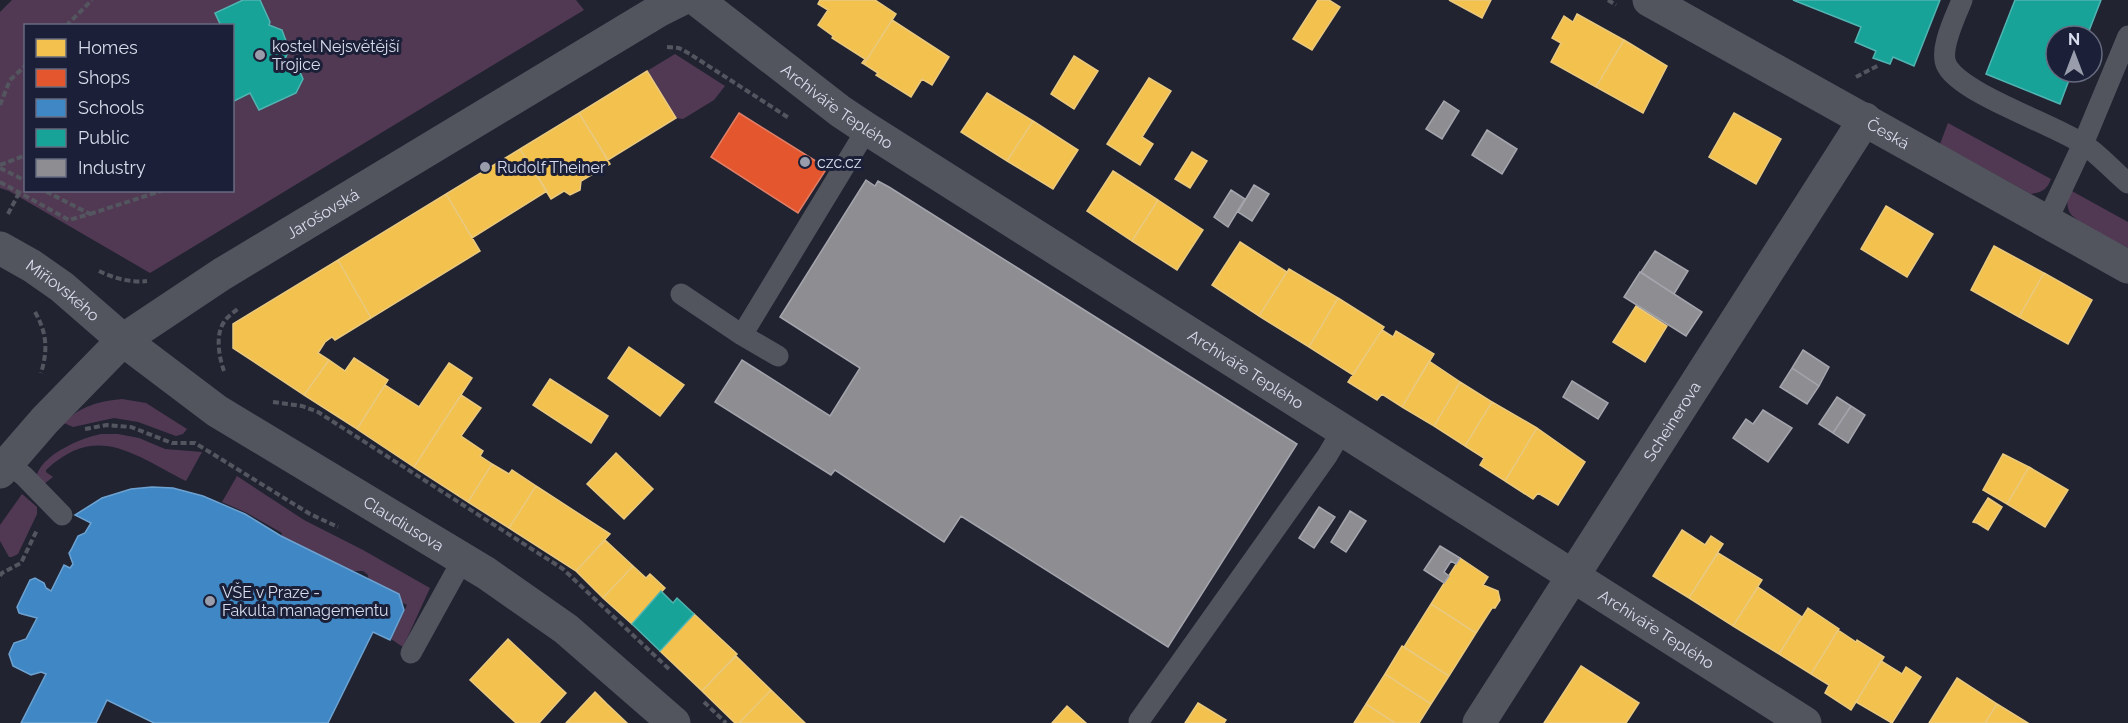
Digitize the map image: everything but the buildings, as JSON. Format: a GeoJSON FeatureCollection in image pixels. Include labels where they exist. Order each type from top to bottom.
{"type":"FeatureCollection","features":[{"type":"Feature","properties":{"kind":"street","name":"Archiváře Teplého"},"geometry":{"type":"LineString","coordinates":[[697,0],[840,111],[867,129],[1805,723]]}},
{"type":"Feature","properties":{"kind":"street","name":"Česká"},"geometry":{"type":"LineString","coordinates":[[1649,0],[2128,267]]}},
{"type":"Feature","properties":{"kind":"street","name":"Jarošovská"},"geometry":{"type":"LineString","coordinates":[[3,467],[123,340],[222,274],[663,4]]}},
{"type":"Feature","properties":{"kind":"street","name":"Scheinerova"},"geometry":{"type":"LineString","coordinates":[[1479,723],[1865,119]]}},
{"type":"Feature","properties":{"kind":"street","name":"Miřiovského"},"geometry":{"type":"LineString","coordinates":[[3,234],[32,266],[62,287],[123,340]]}},
{"type":"Feature","properties":{"kind":"street","name":"Claudiusova"},"geometry":{"type":"LineString","coordinates":[[123,340],[217,411],[463,559],[566,629],[674,723]]}},
{"type":"Feature","properties":{"kind":"lane"},"geometry":{"type":"LineString","coordinates":[[1962,0],[1943,50],[1946,66],[1958,79],[1983,94],[2083,144],[2128,183]]}},
{"type":"Feature","properties":{"kind":"lane"},"geometry":{"type":"LineString","coordinates":[[2048,221],[2128,36]]}},
{"type":"Feature","properties":{"kind":"lane"},"geometry":{"type":"LineString","coordinates":[[742,335],[867,129]]}},
{"type":"Feature","properties":{"kind":"lane"},"geometry":{"type":"LineString","coordinates":[[681,294],[778,356]]}},
{"type":"Feature","properties":{"kind":"lane"},"geometry":{"type":"LineString","coordinates":[[1139,721],[1327,456],[1343,429]]}},
{"type":"Feature","properties":{"kind":"lane"},"geometry":{"type":"LineString","coordinates":[[3,467],[24,476],[56,509]]}},
{"type":"Feature","properties":{"kind":"lane"},"geometry":{"type":"LineString","coordinates":[[411,652],[463,559]]}},
{"type":"Feature","properties":{"kind":"path"},"geometry":{"type":"LineString","coordinates":[[68,24],[92,0]]}},
{"type":"Feature","properties":{"kind":"path"},"geometry":{"type":"LineString","coordinates":[[690,54],[790,120]]}},
{"type":"Feature","properties":{"kind":"path"},"geometry":{"type":"LineString","coordinates":[[1848,80],[1879,65]]}},
{"type":"Feature","properties":{"kind":"path"},"geometry":{"type":"LineString","coordinates":[[0,105],[10,80],[24,67]]}},
{"type":"Feature","properties":{"kind":"path"},"geometry":{"type":"LineString","coordinates":[[0,166],[24,156]]}},
{"type":"Feature","properties":{"kind":"path"},"geometry":{"type":"LineString","coordinates":[[0,166],[24,180]]}},
{"type":"Feature","properties":{"kind":"path"},"geometry":{"type":"LineString","coordinates":[[0,182],[69,220],[158,192]]}},
{"type":"Feature","properties":{"kind":"path"},"geometry":{"type":"LineString","coordinates":[[48,192],[90,214]]}},
{"type":"Feature","properties":{"kind":"path"},"geometry":{"type":"LineString","coordinates":[[3,234],[19,193]]}},
{"type":"Feature","properties":{"kind":"path"},"geometry":{"type":"LineString","coordinates":[[95,267],[101,272],[118,278],[139,282],[150,280]]}},
{"type":"Feature","properties":{"kind":"path"},"geometry":{"type":"LineString","coordinates":[[231,376],[224,371],[220,358],[220,333],[224,321],[240,307]]}},
{"type":"Feature","properties":{"kind":"path"},"geometry":{"type":"LineString","coordinates":[[75,433],[107,425],[131,427],[172,443],[195,443]]}},
{"type":"Feature","properties":{"kind":"path"},"geometry":{"type":"LineString","coordinates":[[0,576],[21,563],[56,509]]}},
{"type":"Feature","properties":{"kind":"shaded area"},"geometry":{"type":"Polygon","coordinates":[[[12,0],[576,0],[584,10],[150,273],[9,191],[0,188],[0,12],[12,0]]]}},
{"type":"Feature","properties":{"kind":"shaded area"},"geometry":{"type":"Polygon","coordinates":[[[675,54],[725,86],[714,100],[683,119],[676,118],[647,71],[675,54]]]}},
{"type":"Feature","properties":{"kind":"shaded area"},"geometry":{"type":"Polygon","coordinates":[[[1948,123],[2051,179],[2048,186],[2031,194],[1940,144],[1948,123]]]}},
{"type":"Feature","properties":{"kind":"shaded area"},"geometry":{"type":"Polygon","coordinates":[[[2070,190],[2128,222],[2128,248],[2088,227],[2070,213],[2068,198],[2070,190]]]}},
{"type":"Feature","properties":{"kind":"shaded area"},"geometry":{"type":"Polygon","coordinates":[[[122,399],[146,403],[187,429],[183,434],[176,436],[138,422],[114,418],[73,427],[64,423],[77,412],[91,405],[122,399]]]}},
{"type":"Feature","properties":{"kind":"shaded area"},"geometry":{"type":"Polygon","coordinates":[[[101,434],[139,438],[165,449],[202,452],[186,481],[132,453],[99,446],[82,448],[65,456],[46,470],[53,477],[44,484],[36,478],[39,470],[53,455],[83,439],[101,434]]]}},
{"type":"Feature","properties":{"kind":"shaded area"},"geometry":{"type":"Polygon","coordinates":[[[237,476],[304,520],[430,588],[403,647],[391,639],[407,605],[369,587],[368,575],[363,571],[352,571],[280,540],[282,533],[222,502],[237,476]]]}},
{"type":"Feature","properties":{"kind":"shaded area"},"geometry":{"type":"Polygon","coordinates":[[[22,494],[37,507],[37,514],[18,554],[9,557],[0,541],[0,525],[22,494]]]}},
{"type":"Feature","properties":{"kind":"place","name":"kostel Nejsvětější Trojice"},"geometry":{"type":"Point","coordinates":[260,55]}},
{"type":"Feature","properties":{"kind":"place","name":"czc.cz"},"geometry":{"type":"Point","coordinates":[805,162]}},
{"type":"Feature","properties":{"kind":"place","name":"Rudolf Theiner"},"geometry":{"type":"Point","coordinates":[485,167]}},
{"type":"Feature","properties":{"kind":"place","name":"VŠE v Praze - Fakulta managementu"},"geometry":{"type":"Point","coordinates":[210,601]}}]}
